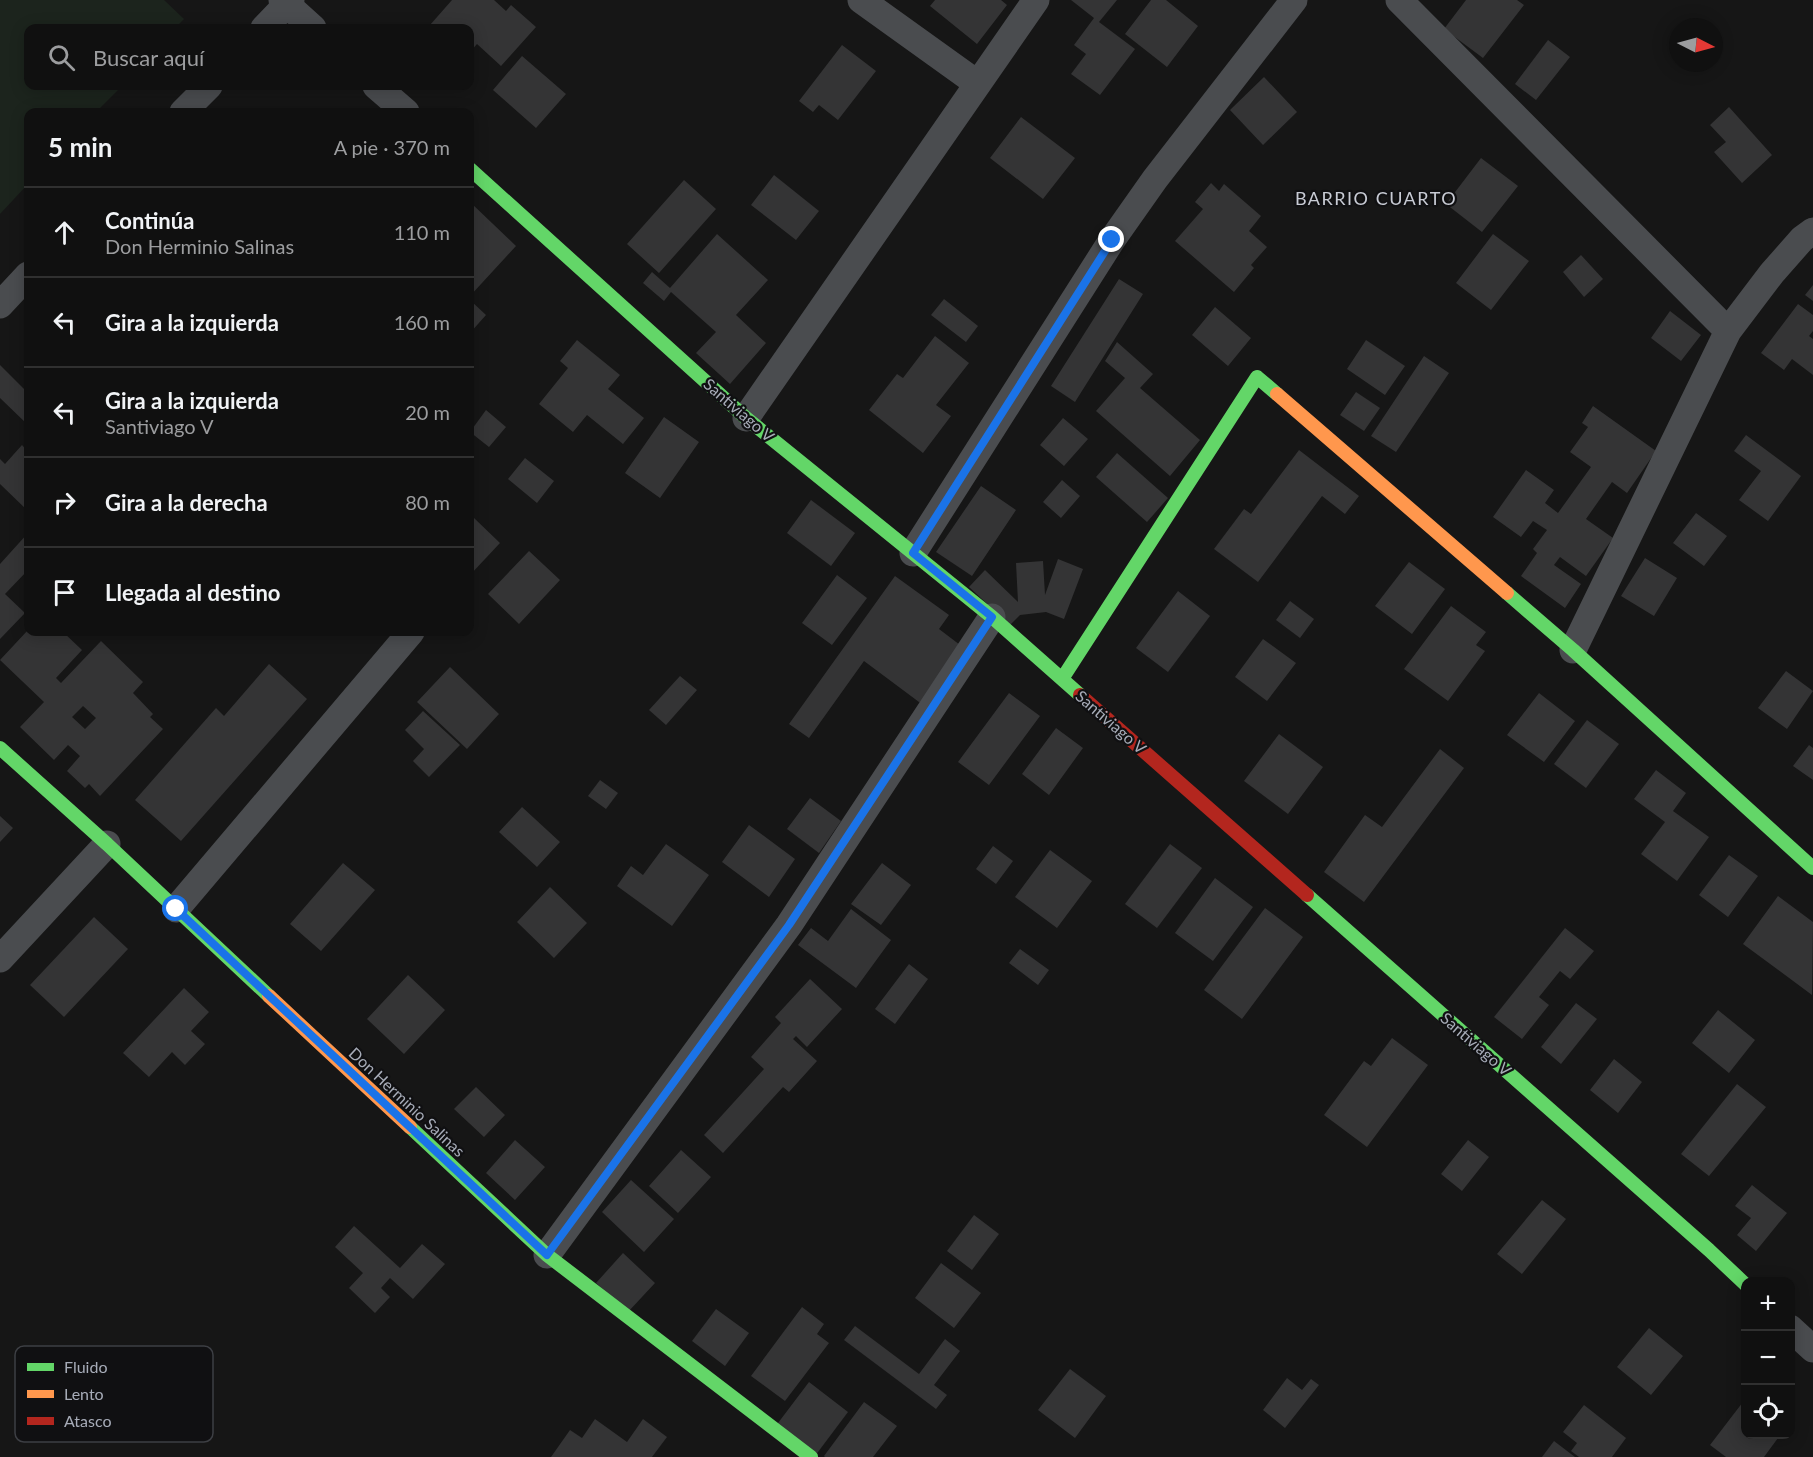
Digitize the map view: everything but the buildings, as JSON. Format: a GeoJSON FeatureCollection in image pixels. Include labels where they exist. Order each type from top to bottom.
{"type":"FeatureCollection","features":[{"type":"Feature","properties":{"kind":"street"},"geometry":{"type":"LineString","coordinates":[[861,0],[978,84]]}},
{"type":"Feature","properties":{"kind":"street"},"geometry":{"type":"LineString","coordinates":[[746,418],[1036,0]]}},
{"type":"Feature","properties":{"kind":"street"},"geometry":{"type":"LineString","coordinates":[[913,553],[1112,240],[1155,179],[1294,0]]}},
{"type":"Feature","properties":{"kind":"street"},"geometry":{"type":"LineString","coordinates":[[1400,0],[1728,331]]}},
{"type":"Feature","properties":{"kind":"street"},"geometry":{"type":"LineString","coordinates":[[267,24],[286,2],[309,24]]}},
{"type":"Feature","properties":{"kind":"street"},"geometry":{"type":"LineString","coordinates":[[187,108],[205,90]]}},
{"type":"Feature","properties":{"kind":"street"},"geometry":{"type":"LineString","coordinates":[[381,90],[401,108]]}},
{"type":"Feature","properties":{"kind":"street","name":"Santiviago V"},"geometry":{"type":"LineString","coordinates":[[474,174],[746,418],[992,617],[1741,1280]]}},
{"type":"Feature","properties":{"kind":"street"},"geometry":{"type":"LineString","coordinates":[[1573,650],[1728,331],[1772,273],[1802,239],[1813,231]]}},
{"type":"Feature","properties":{"kind":"street"},"geometry":{"type":"LineString","coordinates":[[0,305],[24,279]]}},
{"type":"Feature","properties":{"kind":"street"},"geometry":{"type":"LineString","coordinates":[[1062,679],[1257,377],[1573,650],[1813,868]]}},
{"type":"Feature","properties":{"kind":"street"},"geometry":{"type":"LineString","coordinates":[[547,1255],[789,925],[992,617]]}},
{"type":"Feature","properties":{"kind":"street"},"geometry":{"type":"LineString","coordinates":[[176,909],[408,636]]}},
{"type":"Feature","properties":{"kind":"street","name":"Don Herminio Salinas"},"geometry":{"type":"LineString","coordinates":[[0,748],[107,844],[547,1255],[811,1457]]}},
{"type":"Feature","properties":{"kind":"street"},"geometry":{"type":"LineString","coordinates":[[0,959],[107,844]]}},
{"type":"Feature","properties":{"kind":"street"},"geometry":{"type":"LineString","coordinates":[[1794,1331],[1813,1349]]}},
{"type":"Feature","properties":{"kind":"shaded area"},"geometry":{"type":"Polygon","coordinates":[[[0,0],[164,0],[184,19],[179,24],[24,24],[24,90],[118,90],[100,108],[24,108],[24,188],[0,214],[0,0]]]}},
{"type":"Feature","properties":{"kind":"traffic: fast"},"geometry":{"type":"LineString","coordinates":[[474,173],[746,418],[992,617],[1080,695]]}},
{"type":"Feature","properties":{"kind":"traffic: fast"},"geometry":{"type":"LineString","coordinates":[[1062,679],[1257,377],[1277,394]]}},
{"type":"Feature","properties":{"kind":"traffic: fast"},"geometry":{"type":"LineString","coordinates":[[1507,593],[1813,868]]}},
{"type":"Feature","properties":{"kind":"traffic: fast"},"geometry":{"type":"LineString","coordinates":[[0,748],[107,844],[269,996]]}},
{"type":"Feature","properties":{"kind":"traffic: fast"},"geometry":{"type":"LineString","coordinates":[[1307,895],[1741,1280]]}},
{"type":"Feature","properties":{"kind":"traffic: fast"},"geometry":{"type":"LineString","coordinates":[[410,1127],[547,1255],[811,1457]]}},
{"type":"Feature","properties":{"kind":"traffic: slow"},"geometry":{"type":"LineString","coordinates":[[1277,394],[1507,593]]}},
{"type":"Feature","properties":{"kind":"traffic: slow"},"geometry":{"type":"LineString","coordinates":[[269,996],[410,1127]]}},
{"type":"Feature","properties":{"kind":"traffic: jam"},"geometry":{"type":"LineString","coordinates":[[1080,695],[1307,895]]}},
{"type":"Feature","properties":{"kind":"district","name":"BARRIO CUARTO"},"geometry":{"type":"Point","coordinates":[1376,199]}},
{"type":"Feature","properties":{"kind":"route"},"geometry":{"type":"LineString","coordinates":[[176,909],[547,1255],[789,925],[992,617],[913,553],[1112,240]]}}]}
